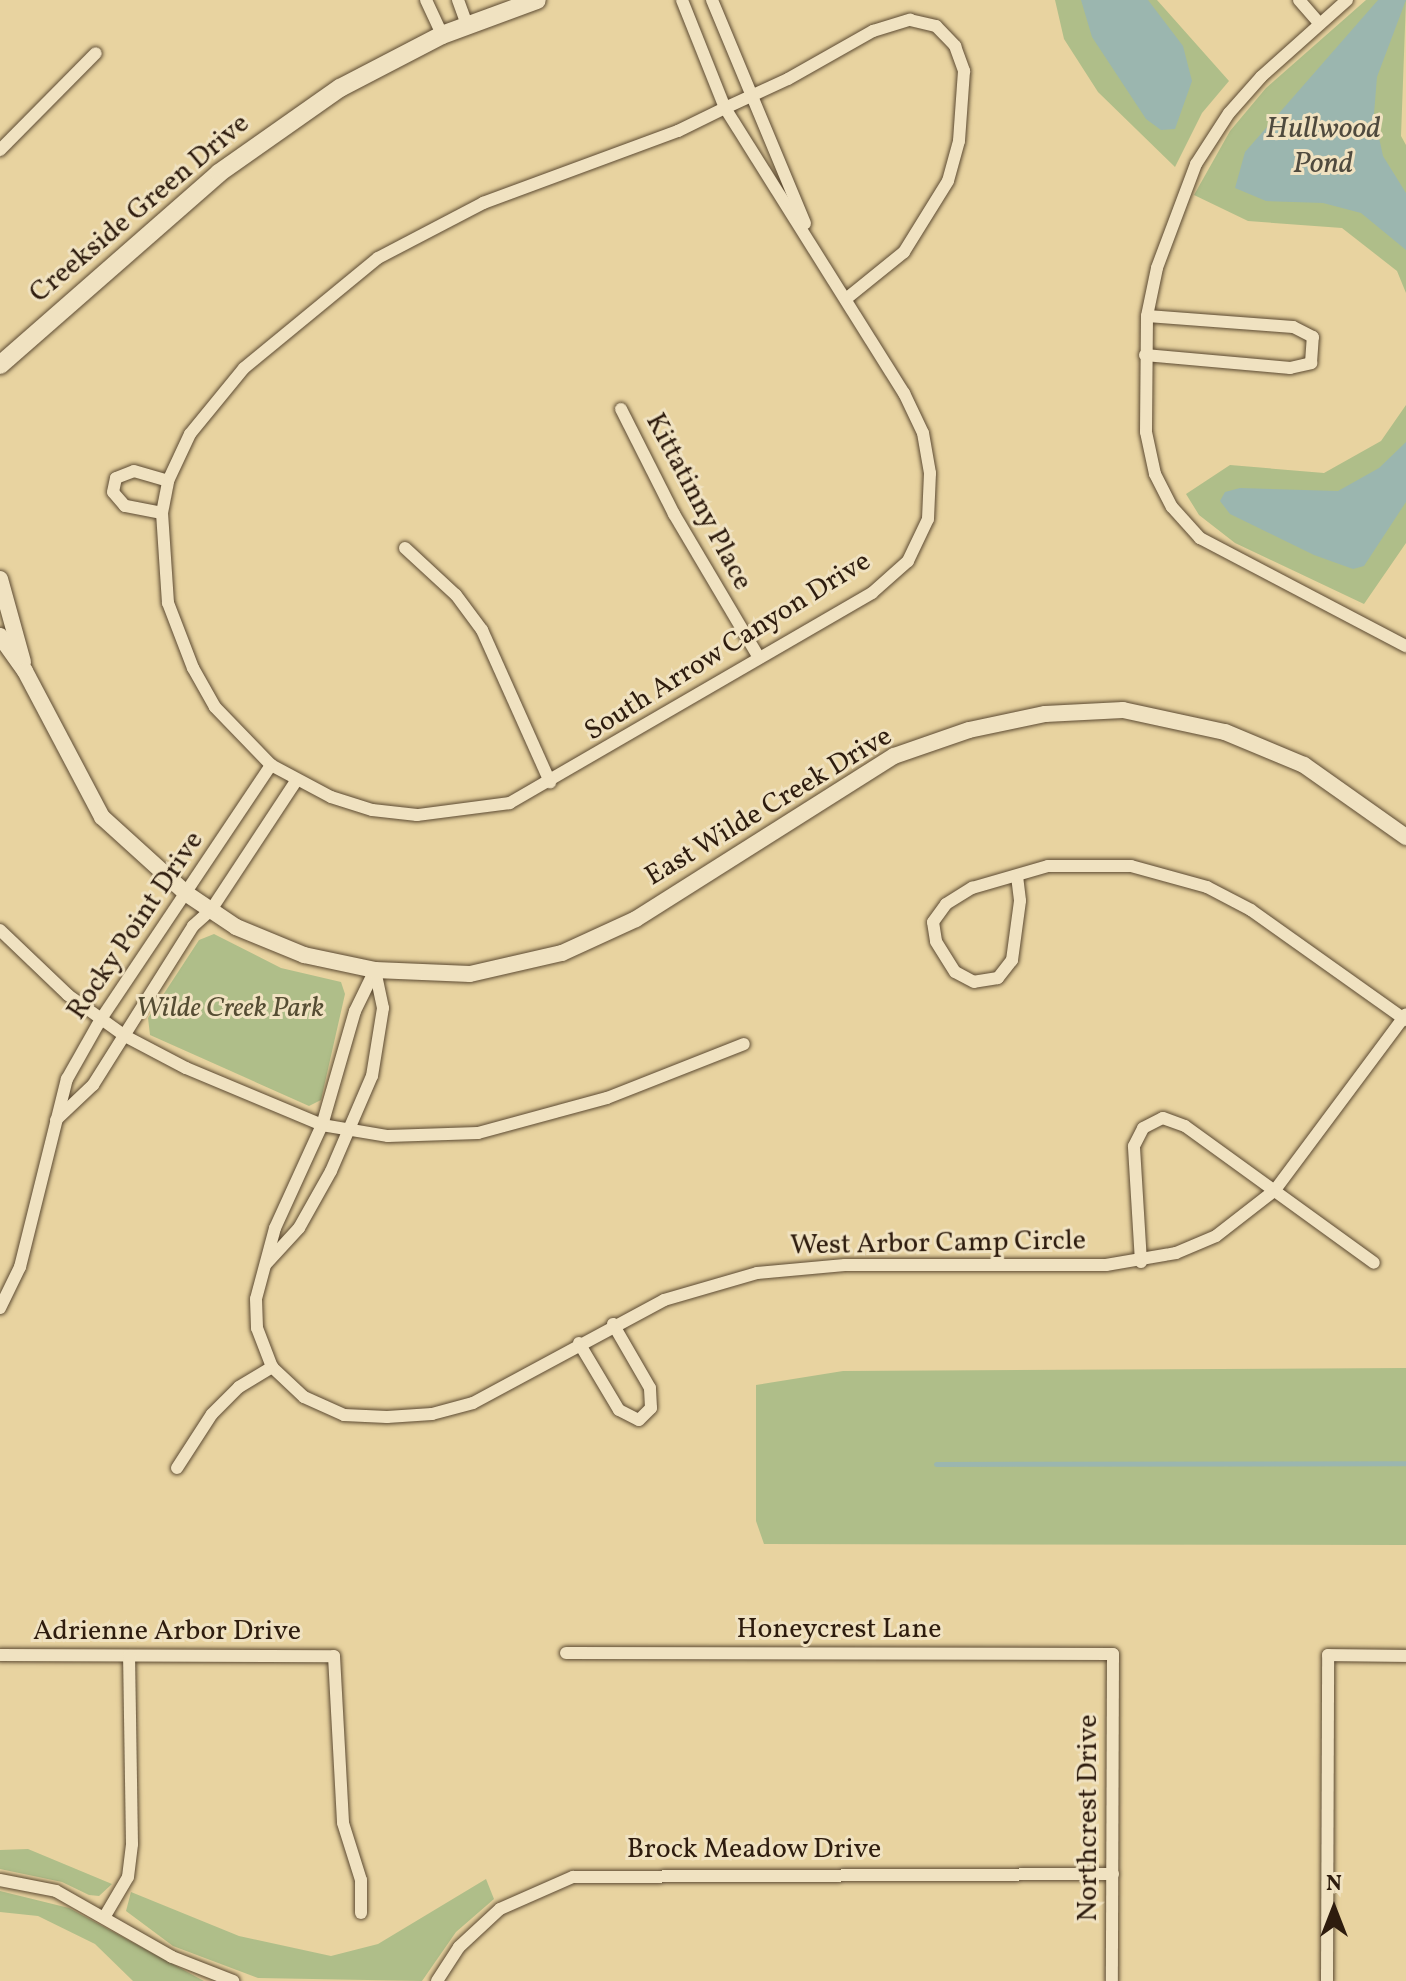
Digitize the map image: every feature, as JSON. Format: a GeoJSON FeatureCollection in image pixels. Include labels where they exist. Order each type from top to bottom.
{"type":"FeatureCollection","features":[{"type":"Feature","properties":{"kind":"main road","name":"Creekside Green Drive"},"geometry":{"type":"LineString","coordinates":[[0,365],[219,173],[340,88],[442,35],[537,0]]}},
{"type":"Feature","properties":{"kind":"street"},"geometry":{"type":"LineString","coordinates":[[426,0],[442,35]]}},
{"type":"Feature","properties":{"kind":"street"},"geometry":{"type":"LineString","coordinates":[[458,0],[467,25]]}},
{"type":"Feature","properties":{"kind":"street","name":"South Arrow Canyon Drive"},"geometry":{"type":"LineString","coordinates":[[682,0],[725,108],[846,299],[923,433],[930,473],[928,519],[908,561],[872,593],[510,803],[417,815],[372,810],[296,781],[271,765],[215,707],[193,668],[168,603],[162,513],[168,481],[190,434],[233,380],[378,258],[483,203],[678,131],[725,108],[751,96],[873,31],[910,20],[936,26],[955,46],[964,71],[964,107],[948,181],[904,252],[846,299]]}},
{"type":"Feature","properties":{"kind":"street","name":"South Arrow Canyon Drive"},"geometry":{"type":"LineString","coordinates":[[712,0],[819,256]]}},
{"type":"Feature","properties":{"kind":"street"},"geometry":{"type":"LineString","coordinates":[[1299,0],[1319,23]]}},
{"type":"Feature","properties":{"kind":"street"},"geometry":{"type":"LineString","coordinates":[[1347,0],[1319,23],[1229,113],[1196,164],[1157,268],[1147,316],[1146,432],[1155,474],[1172,507],[1200,538],[1238,562],[1342,609],[1406,646]]}},
{"type":"Feature","properties":{"kind":"street"},"geometry":{"type":"LineString","coordinates":[[0,150],[96,53]]}},
{"type":"Feature","properties":{"kind":"street"},"geometry":{"type":"LineString","coordinates":[[1145,355],[1290,368],[1311,363],[1313,337],[1293,327],[1147,316]]}},
{"type":"Feature","properties":{"kind":"street","name":"Kittatinny Place"},"geometry":{"type":"LineString","coordinates":[[621,409],[674,514],[759,658]]}},
{"type":"Feature","properties":{"kind":"street"},"geometry":{"type":"LineString","coordinates":[[162,513],[125,506],[113,492],[116,478],[134,471],[168,481]]}},
{"type":"Feature","properties":{"kind":"street"},"geometry":{"type":"LineString","coordinates":[[405,548],[456,595],[482,630],[550,782]]}},
{"type":"Feature","properties":{"kind":"street"},"geometry":{"type":"LineString","coordinates":[[0,579],[25,671]]}},
{"type":"Feature","properties":{"kind":"street"},"geometry":{"type":"LineString","coordinates":[[0,636],[25,671]]}},
{"type":"Feature","properties":{"kind":"street","name":"East Wilde Creek Drive"},"geometry":{"type":"LineString","coordinates":[[25,671],[102,817],[187,894],[236,927],[304,955],[375,970],[470,974],[562,953],[636,919],[894,756],[969,730],[1045,714],[1123,710],[1225,732],[1304,765],[1406,837]]}},
{"type":"Feature","properties":{"kind":"street","name":"Rocky Point Drive"},"geometry":{"type":"LineString","coordinates":[[0,1308],[20,1267],[67,1079],[101,1019],[271,765]]}},
{"type":"Feature","properties":{"kind":"street","name":"Rocky Point Drive"},"geometry":{"type":"LineString","coordinates":[[55,1120],[93,1085],[193,926],[211,910],[296,781]]}},
{"type":"Feature","properties":{"kind":"street"},"geometry":{"type":"LineString","coordinates":[[1017,876],[1020,901],[1012,960],[998,978],[974,982],[955,972],[936,941],[933,922],[946,904],[972,888],[1017,876],[1087,862],[1170,873],[1207,887],[1251,910],[1405,1017]]}},
{"type":"Feature","properties":{"kind":"street"},"geometry":{"type":"LineString","coordinates":[[0,930],[101,1019],[125,1036],[186,1068],[322,1125],[350,1130],[432,1137],[478,1133],[607,1098],[744,1044]]}},
{"type":"Feature","properties":{"kind":"street"},"geometry":{"type":"LineString","coordinates":[[263,1267],[299,1228],[350,1130],[372,1076],[383,1008],[375,970]]}},
{"type":"Feature","properties":{"kind":"street","name":"West Arbor Camp Circle"},"geometry":{"type":"LineString","coordinates":[[375,970],[355,1011],[322,1125],[263,1267],[256,1299],[257,1328],[272,1367],[304,1397],[344,1415],[402,1416],[473,1403],[613,1324],[712,1283],[800,1267],[1141,1262],[1216,1236],[1275,1190],[1405,1017]]}},
{"type":"Feature","properties":{"kind":"street"},"geometry":{"type":"LineString","coordinates":[[1141,1262],[1134,1146],[1143,1128],[1163,1118],[1185,1126],[1374,1263]]}},
{"type":"Feature","properties":{"kind":"street"},"geometry":{"type":"LineString","coordinates":[[579,1343],[619,1410],[639,1420],[651,1408],[650,1388],[613,1324]]}},
{"type":"Feature","properties":{"kind":"street"},"geometry":{"type":"LineString","coordinates":[[177,1468],[212,1414],[239,1387],[272,1367]]}},
{"type":"Feature","properties":{"kind":"street","name":"Honeycrest Lane"},"geometry":{"type":"LineString","coordinates":[[566,1653],[1113,1654]]}},
{"type":"Feature","properties":{"kind":"street","name":"Northcrest Drive"},"geometry":{"type":"LineString","coordinates":[[1112,1981],[1113,1654]]}},
{"type":"Feature","properties":{"kind":"street","name":"Adrienne Arbor Drive"},"geometry":{"type":"LineString","coordinates":[[0,1655],[334,1656],[343,1823],[361,1880],[361,1913]]}},
{"type":"Feature","properties":{"kind":"street"},"geometry":{"type":"LineString","coordinates":[[1327,1981],[1328,1655],[1406,1656]]}},
{"type":"Feature","properties":{"kind":"street"},"geometry":{"type":"LineString","coordinates":[[105,1916],[128,1877],[132,1844],[129,1656]]}},
{"type":"Feature","properties":{"kind":"street","name":"Brock Meadow Drive"},"geometry":{"type":"LineString","coordinates":[[437,1981],[459,1947],[500,1909],[573,1877],[1113,1874]]}},
{"type":"Feature","properties":{"kind":"street"},"geometry":{"type":"LineString","coordinates":[[0,1880],[56,1891],[105,1916],[172,1957],[233,1981]]}},
{"type":"Feature","properties":{"kind":"green space"},"geometry":{"type":"Polygon","coordinates":[[[1055,0],[1157,0],[1229,81],[1202,113],[1175,167],[1098,92],[1064,39],[1055,0]]]}},
{"type":"Feature","properties":{"kind":"green space"},"geometry":{"type":"Polygon","coordinates":[[[1366,0],[1406,0],[1401,136],[1406,145],[1406,293],[1397,271],[1342,228],[1248,221],[1194,195],[1230,131],[1266,88],[1366,0]]]}},
{"type":"Feature","properties":{"kind":"green space"},"geometry":{"type":"Polygon","coordinates":[[[1406,405],[1406,543],[1364,604],[1235,543],[1199,515],[1186,494],[1230,465],[1324,473],[1381,441],[1406,405]]]}},
{"type":"Feature","properties":{"kind":"green space","name":"Wilde Creek Park"},"geometry":{"type":"Polygon","coordinates":[[[214,934],[281,968],[341,982],[345,994],[321,1100],[309,1106],[150,1035],[148,1018],[199,940],[214,934]]]}},
{"type":"Feature","properties":{"kind":"green space"},"geometry":{"type":"Polygon","coordinates":[[[1406,1368],[1406,1545],[764,1544],[756,1521],[756,1385],[843,1371],[1406,1368]]]}},
{"type":"Feature","properties":{"kind":"green space"},"geometry":{"type":"Polygon","coordinates":[[[28,1849],[112,1884],[99,1896],[89,1895],[62,1882],[0,1869],[0,1850],[28,1849]]]}},
{"type":"Feature","properties":{"kind":"green space"},"geometry":{"type":"Polygon","coordinates":[[[486,1879],[494,1899],[456,1932],[422,1981],[258,1978],[173,1946],[126,1911],[131,1892],[239,1936],[331,1956],[378,1944],[486,1879]]]}},
{"type":"Feature","properties":{"kind":"green space"},"geometry":{"type":"Polygon","coordinates":[[[0,1891],[69,1908],[204,1981],[133,1981],[95,1944],[38,1916],[0,1912],[0,1891]]]}},
{"type":"Feature","properties":{"kind":"water","name":"Hullwood Pond"},"geometry":{"type":"Polygon","coordinates":[[[1081,0],[1148,0],[1183,46],[1192,81],[1175,129],[1161,130],[1146,119],[1092,37],[1081,0]]]}},
{"type":"Feature","properties":{"kind":"water","name":"Hullwood Pond"},"geometry":{"type":"Polygon","coordinates":[[[1378,0],[1406,0],[1377,77],[1374,114],[1383,156],[1406,193],[1406,250],[1361,213],[1323,203],[1266,201],[1235,188],[1245,152],[1378,0]]]}},
{"type":"Feature","properties":{"kind":"water"},"geometry":{"type":"Polygon","coordinates":[[[1406,442],[1406,502],[1364,566],[1353,569],[1314,555],[1230,514],[1220,501],[1225,492],[1240,488],[1338,491],[1379,468],[1406,442]]]}},
{"type":"Feature","properties":{"kind":"waterway"},"geometry":{"type":"LineString","coordinates":[[936,1464],[1406,1463]]}}]}
